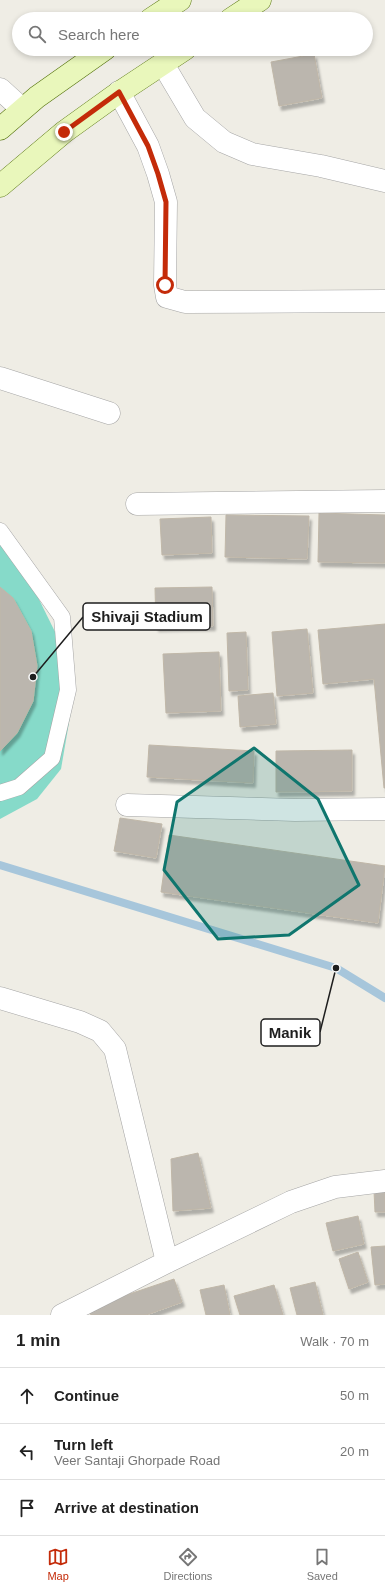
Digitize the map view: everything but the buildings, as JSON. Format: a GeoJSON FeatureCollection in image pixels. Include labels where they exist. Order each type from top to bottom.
{"type":"FeatureCollection","features":[{"type":"Feature","properties":{"kind":"main road"},"geometry":{"type":"LineString","coordinates":[[162,12],[180,0]]}},
{"type":"Feature","properties":{"kind":"main road"},"geometry":{"type":"LineString","coordinates":[[242,12],[260,0]]}},
{"type":"Feature","properties":{"kind":"main road"},"geometry":{"type":"LineString","coordinates":[[0,129],[42,93],[95,56]]}},
{"type":"Feature","properties":{"kind":"main road"},"geometry":{"type":"LineString","coordinates":[[0,186],[64,132],[119,92],[175,56]]}},
{"type":"Feature","properties":{"kind":"street"},"geometry":{"type":"LineString","coordinates":[[163,64],[195,118],[224,142],[252,154],[321,166],[385,181]]}},
{"type":"Feature","properties":{"kind":"street"},"geometry":{"type":"LineString","coordinates":[[0,89],[22,109]]}},
{"type":"Feature","properties":{"kind":"street"},"geometry":{"type":"LineString","coordinates":[[119,92],[148,146],[166,202],[165,285],[167,297],[185,302],[385,301]]}},
{"type":"Feature","properties":{"kind":"street"},"geometry":{"type":"LineString","coordinates":[[0,378],[109,413]]}},
{"type":"Feature","properties":{"kind":"street"},"geometry":{"type":"LineString","coordinates":[[137,504],[385,501]]}},
{"type":"Feature","properties":{"kind":"street"},"geometry":{"type":"LineString","coordinates":[[127,806],[295,810],[385,809]]}},
{"type":"Feature","properties":{"kind":"street"},"geometry":{"type":"LineString","coordinates":[[0,998],[80,1022],[100,1032],[115,1049],[167,1262]]}},
{"type":"Feature","properties":{"kind":"street"},"geometry":{"type":"LineString","coordinates":[[62,1315],[291,1202],[335,1187],[385,1181]]}},
{"type":"Feature","properties":{"kind":"lane"},"geometry":{"type":"LineString","coordinates":[[0,531],[62,617],[68,690],[52,758],[19,787],[0,793]]}},
{"type":"Feature","properties":{"kind":"highlighted area"},"geometry":{"type":"Polygon","coordinates":[[[254,748],[318,799],[359,885],[289,935],[218,939],[164,870],[177,802],[254,748]]]}},
{"type":"Feature","properties":{"kind":"shaded area"},"geometry":{"type":"Polygon","coordinates":[[[0,535],[27,575],[61,644],[71,711],[61,769],[37,799],[0,819],[0,535]]]}},
{"type":"Feature","properties":{"kind":"waterway"},"geometry":{"type":"LineString","coordinates":[[0,865],[336,968],[385,998]]}},
{"type":"Feature","properties":{"kind":"place","name":"Shivaji Stadium"},"geometry":{"type":"Point","coordinates":[33,677]}},
{"type":"Feature","properties":{"kind":"place","name":"Manik"},"geometry":{"type":"Point","coordinates":[336,968]}},
{"type":"Feature","properties":{"kind":"route"},"geometry":{"type":"LineString","coordinates":[[64,132],[119,92],[148,146],[166,202],[165,285]]}}]}
